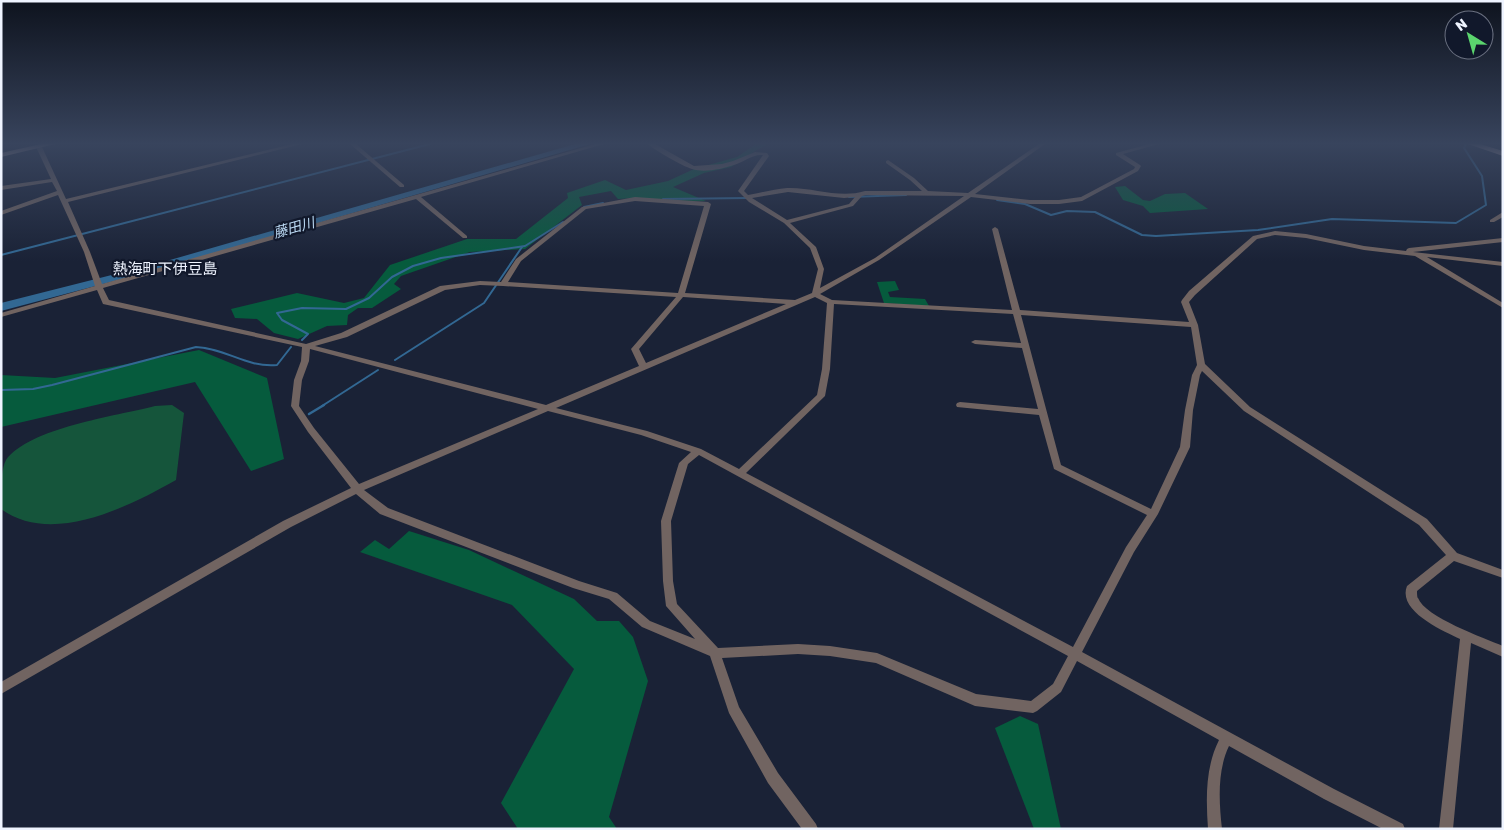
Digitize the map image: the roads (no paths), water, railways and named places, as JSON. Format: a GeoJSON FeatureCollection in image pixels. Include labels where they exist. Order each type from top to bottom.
{"type":"FeatureCollection","features":[{"type":"Feature","properties":{"kind":"street"},"geometry":{"type":"LineString","coordinates":[[1,188],[36,183]]}},
{"type":"Feature","properties":{"kind":"street"},"geometry":{"type":"LineString","coordinates":[[55,183],[96,273],[98,288],[106,302],[306,346],[669,440],[740,473],[1329,794],[1398,829]]}},
{"type":"Feature","properties":{"kind":"street"},"geometry":{"type":"LineString","coordinates":[[65,201],[140,183]]}},
{"type":"Feature","properties":{"kind":"street"},"geometry":{"type":"LineString","coordinates":[[398,183],[402,186]]}},
{"type":"Feature","properties":{"kind":"street"},"geometry":{"type":"LineString","coordinates":[[1,315],[467,183]]}},
{"type":"Feature","properties":{"kind":"street"},"geometry":{"type":"LineString","coordinates":[[746,183],[741,190],[742,193],[786,222],[813,246],[821,270],[815,294]]}},
{"type":"Feature","properties":{"kind":"street"},"geometry":{"type":"LineString","coordinates":[[916,183],[926,192]]}},
{"type":"Feature","properties":{"kind":"street"},"geometry":{"type":"LineString","coordinates":[[1,689],[286,524],[357,489],[815,294],[877,259],[987,183]]}},
{"type":"Feature","properties":{"kind":"street"},"geometry":{"type":"LineString","coordinates":[[748,197],[788,190],[844,196],[859,196],[883,192],[926,192],[971,194],[1040,203],[1082,199],[1112,183]]}},
{"type":"Feature","properties":{"kind":"street"},"geometry":{"type":"LineString","coordinates":[[1,213],[60,192]]}},
{"type":"Feature","properties":{"kind":"street"},"geometry":{"type":"LineString","coordinates":[[786,222],[851,204],[859,196]]}},
{"type":"Feature","properties":{"kind":"street"},"geometry":{"type":"LineString","coordinates":[[417,197],[465,238]]}},
{"type":"Feature","properties":{"kind":"street"},"geometry":{"type":"LineString","coordinates":[[503,284],[518,260],[584,208],[600,203],[635,200],[708,204],[681,295],[635,349],[643,366]]}},
{"type":"Feature","properties":{"kind":"street"},"geometry":{"type":"LineString","coordinates":[[1492,221],[1503,214]]}},
{"type":"Feature","properties":{"kind":"street"},"geometry":{"type":"LineString","coordinates":[[995,229],[1041,412],[1057,467],[1153,514]]}},
{"type":"Feature","properties":{"kind":"street"},"geometry":{"type":"LineString","coordinates":[[1503,264],[1344,245],[1296,234],[1261,234],[1248,243],[1185,302],[1194,325],[1201,366],[1247,409],[1423,522],[1453,556],[1503,574]]}},
{"type":"Feature","properties":{"kind":"street"},"geometry":{"type":"LineString","coordinates":[[1399,252],[1415,248],[1503,240]]}},
{"type":"Feature","properties":{"kind":"street"},"geometry":{"type":"LineString","coordinates":[[1414,253],[1503,306]]}},
{"type":"Feature","properties":{"kind":"street"},"geometry":{"type":"LineString","coordinates":[[306,346],[344,335],[443,288],[480,283],[797,302]]}},
{"type":"Feature","properties":{"kind":"street"},"geometry":{"type":"LineString","coordinates":[[815,294],[831,302],[1016,312],[1194,325]]}},
{"type":"Feature","properties":{"kind":"street"},"geometry":{"type":"LineString","coordinates":[[740,473],[821,396],[826,369],[831,302]]}},
{"type":"Feature","properties":{"kind":"street"},"geometry":{"type":"LineString","coordinates":[[975,342],[1025,346]]}},
{"type":"Feature","properties":{"kind":"street"},"geometry":{"type":"LineString","coordinates":[[306,346],[305,361],[298,380],[295,406],[311,430],[357,489],[384,511],[577,585],[613,596],[646,624],[715,653],[798,650],[877,658],[975,700],[1033,706],[1056,688],[1073,653],[1130,550],[1153,514],[1186,447],[1189,410],[1196,375],[1201,366]]}},
{"type":"Feature","properties":{"kind":"street"},"geometry":{"type":"LineString","coordinates":[[960,406],[1041,412]]}},
{"type":"Feature","properties":{"kind":"street"},"geometry":{"type":"LineString","coordinates":[[698,452],[684,463],[666,521],[668,581],[672,606],[715,653],[733,709],[773,778],[811,829]]}},
{"type":"Feature","properties":{"kind":"street"},"geometry":{"type":"LineString","coordinates":[[1453,556],[1411,589],[1413,602],[1428,616],[1466,636],[1503,652]]}},
{"type":"Feature","properties":{"kind":"street"},"geometry":{"type":"LineString","coordinates":[[1446,829],[1466,636]]}},
{"type":"Feature","properties":{"kind":"street"},"geometry":{"type":"LineString","coordinates":[[1215,829],[1212,803],[1217,764],[1220,748],[1227,737]]}},
{"type":"Feature","properties":{"kind":"waterway"},"geometry":{"type":"LineString","coordinates":[[1,255],[280,183]]}},
{"type":"Feature","properties":{"kind":"waterway","name":"藤田川"},"geometry":{"type":"LineString","coordinates":[[1,307],[167,264],[451,183]]}},
{"type":"Feature","properties":{"kind":"waterway"},"geometry":{"type":"LineString","coordinates":[[997,200],[1025,204],[1051,215],[1067,211],[1095,212],[1142,235],[1156,236],[1258,230],[1332,219],[1456,223],[1486,205],[1483,183]]}},
{"type":"Feature","properties":{"kind":"waterway"},"geometry":{"type":"LineString","coordinates":[[849,197],[906,195]]}},
{"type":"Feature","properties":{"kind":"waterway"},"geometry":{"type":"LineString","coordinates":[[663,199],[747,198]]}},
{"type":"Feature","properties":{"kind":"waterway"},"geometry":{"type":"LineString","coordinates":[[584,207],[603,203]]}},
{"type":"Feature","properties":{"kind":"waterway"},"geometry":{"type":"LineString","coordinates":[[302,340],[308,334],[282,320],[277,313],[302,308],[346,309],[369,298],[392,277],[413,266],[441,258],[525,246],[563,222]]}},
{"type":"Feature","properties":{"kind":"waterway"},"geometry":{"type":"LineString","coordinates":[[395,360],[484,303],[522,247]]}},
{"type":"Feature","properties":{"kind":"waterway"},"geometry":{"type":"LineString","coordinates":[[1,390],[33,389],[52,385],[196,347],[207,348],[256,364],[277,365],[291,347]]}},
{"type":"Feature","properties":{"kind":"waterway"},"geometry":{"type":"LineString","coordinates":[[322,406],[378,370]]}},
{"type":"Feature","properties":{"kind":"waterway"},"geometry":{"type":"LineString","coordinates":[[309,414],[324,405]]}},
{"type":"Feature","properties":{"kind":"district","name":"熱海町下伊豆島"},"geometry":{"type":"Point","coordinates":[165,269]}}]}
